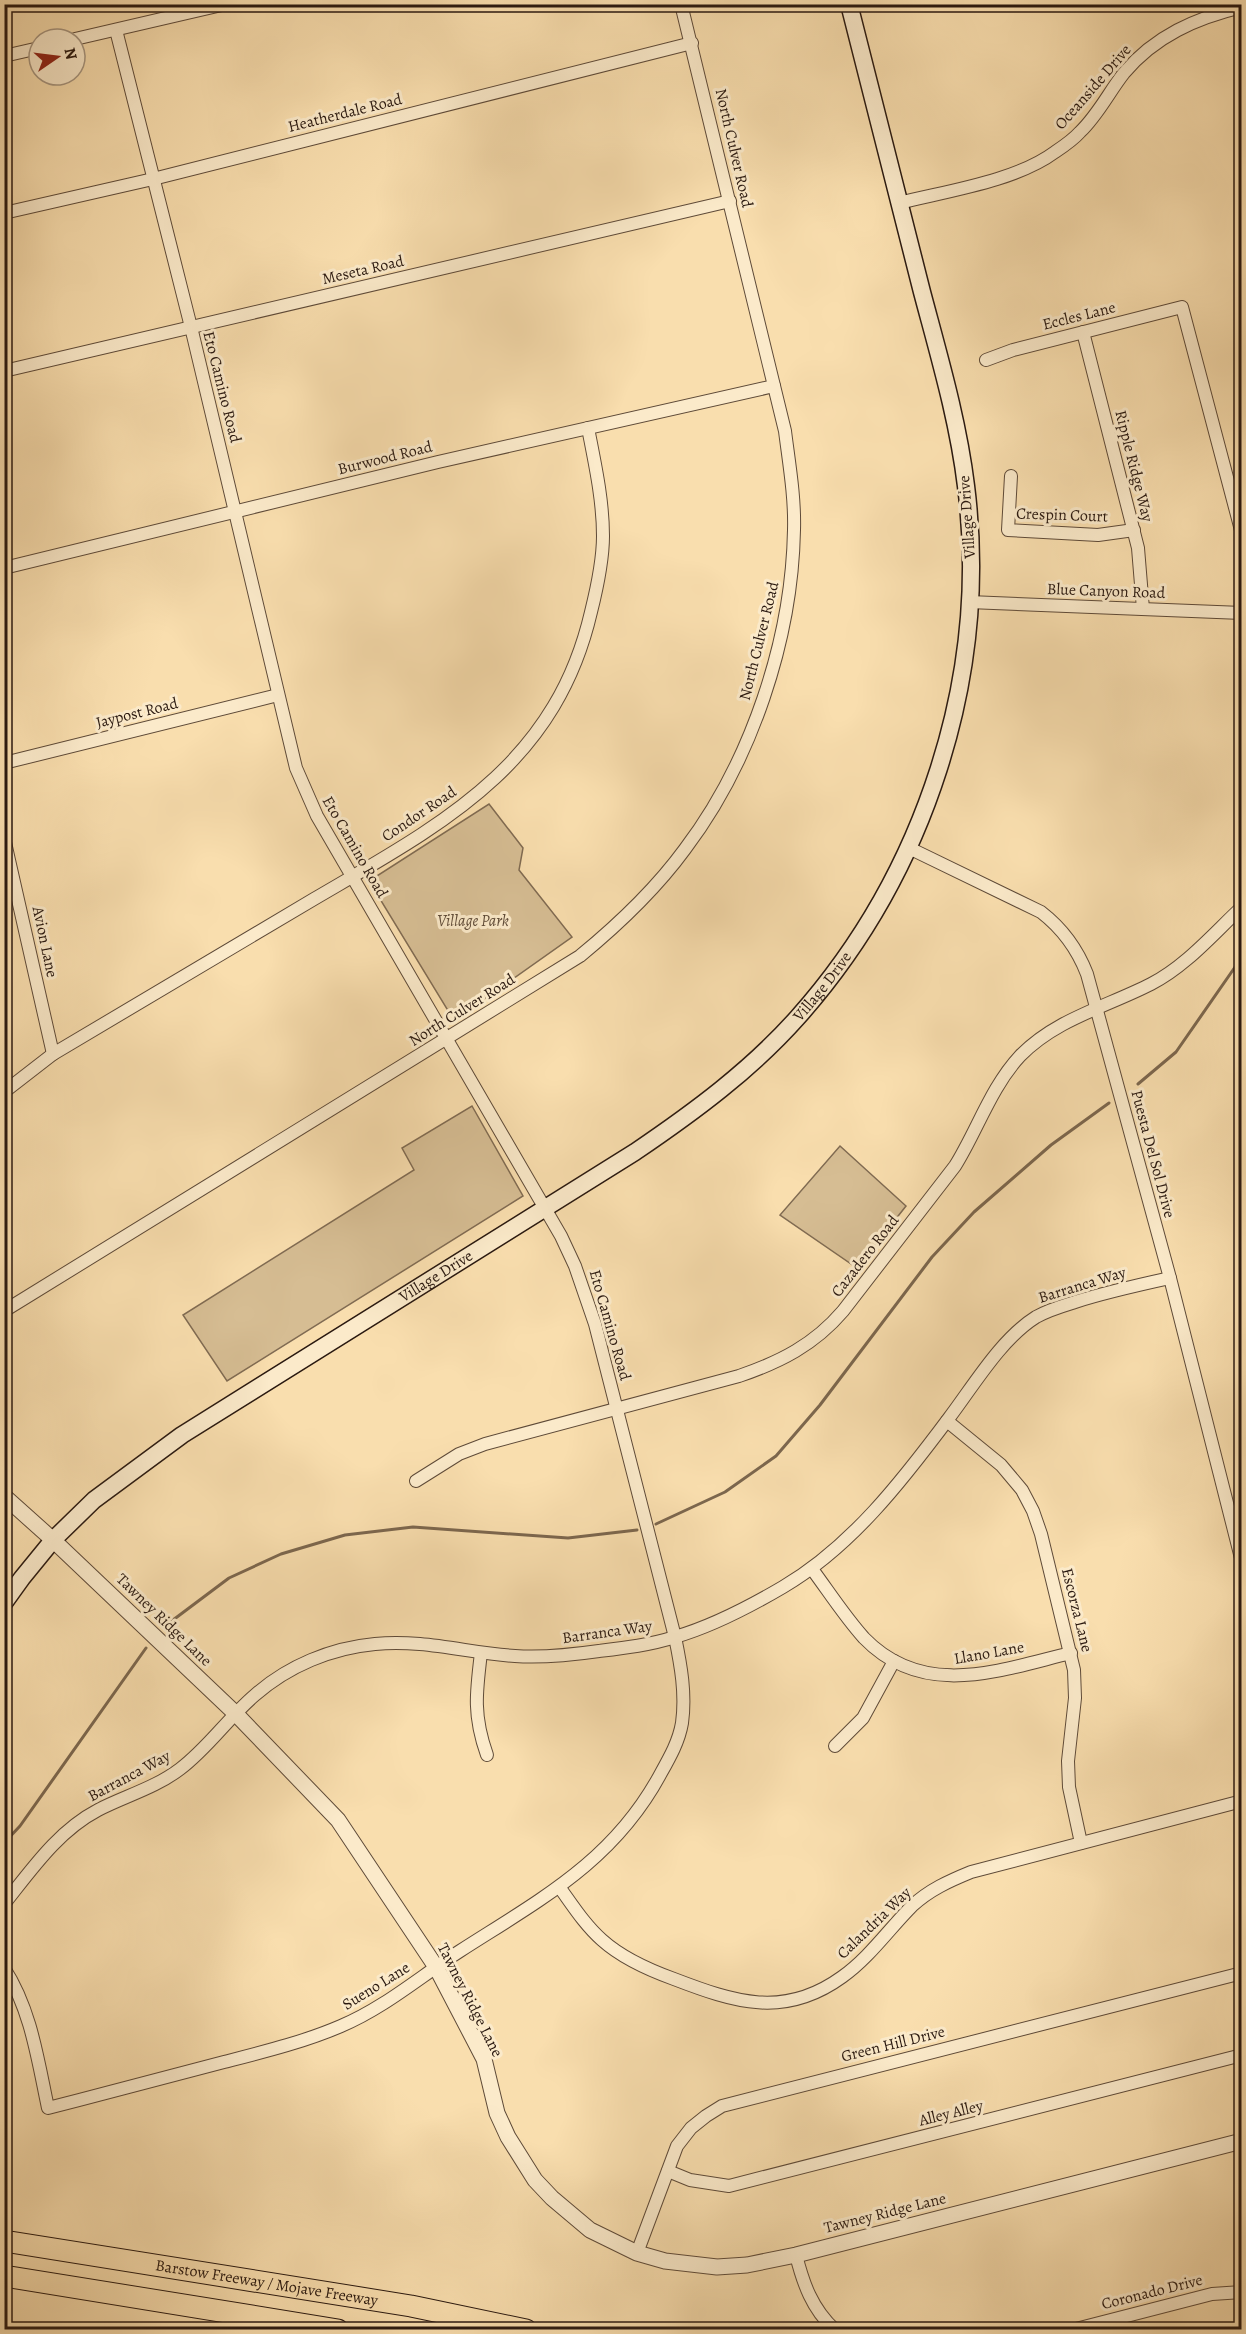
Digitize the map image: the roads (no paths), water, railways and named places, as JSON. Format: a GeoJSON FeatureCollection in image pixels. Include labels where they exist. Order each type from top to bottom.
{"type":"FeatureCollection","features":[{"type":"Feature","properties":{"kind":"highway","name":"Barstow Freeway / Mojave Freeway"},"geometry":{"type":"LineString","coordinates":[[4,2241],[411,2306],[526,2330]]}},
{"type":"Feature","properties":{"kind":"highway","name":"Barstow Freeway / Mojave Freeway"},"geometry":{"type":"LineString","coordinates":[[4,2276],[338,2330]]}},
{"type":"Feature","properties":{"kind":"main road","name":"Village Drive"},"geometry":{"type":"LineString","coordinates":[[4,1603],[54,1540],[94,1500],[182,1435],[635,1152],[689,1115],[759,1057],[798,1018],[835,973],[873,914],[909,848],[927,807],[949,735],[958,693],[969,602],[970,533],[961,452],[953,410],[849,4]]}},
{"type":"Feature","properties":{"kind":"street"},"geometry":{"type":"LineString","coordinates":[[87,36],[226,4]]}},
{"type":"Feature","properties":{"kind":"street","name":"North Culver Road"},"geometry":{"type":"LineString","coordinates":[[4,1311],[580,956],[624,919],[654,888],[686,849],[709,814],[736,764],[766,692],[780,638],[791,577],[795,529],[792,483],[785,430],[681,4]]}},
{"type":"Feature","properties":{"kind":"street","name":"Oceanside Drive"},"geometry":{"type":"LineString","coordinates":[[899,203],[998,178],[1021,170],[1052,154],[1080,133],[1124,74],[1158,41],[1196,21],[1242,7]]}},
{"type":"Feature","properties":{"kind":"street","name":"Eto Camino Road"},"geometry":{"type":"LineString","coordinates":[[116,30],[191,327],[296,768],[305,792],[576,1266],[617,1409],[675,1637]]}},
{"type":"Feature","properties":{"kind":"street","name":"Heatherdale Road"},"geometry":{"type":"LineString","coordinates":[[4,213],[153,179],[692,43]]}},
{"type":"Feature","properties":{"kind":"street"},"geometry":{"type":"LineString","coordinates":[[4,56],[27,51]]}},
{"type":"Feature","properties":{"kind":"street","name":"Meseta Road"},"geometry":{"type":"LineString","coordinates":[[4,371],[730,201]]}},
{"type":"Feature","properties":{"kind":"street","name":"Eccles Lane"},"geometry":{"type":"LineString","coordinates":[[986,360],[1013,350],[1182,307],[1242,534]]}},
{"type":"Feature","properties":{"kind":"street","name":"Ripple Ridge Way"},"geometry":{"type":"LineString","coordinates":[[1083,332],[1134,530],[1141,568],[1143,609]]}},
{"type":"Feature","properties":{"kind":"street","name":"Burwood Road"},"geometry":{"type":"LineString","coordinates":[[4,568],[438,462],[774,386]]}},
{"type":"Feature","properties":{"kind":"street","name":"Condor Road"},"geometry":{"type":"LineString","coordinates":[[4,1092],[53,1054],[424,834],[492,783],[524,749],[549,715],[572,673],[592,606],[603,537],[599,486],[588,428]]}},
{"type":"Feature","properties":{"kind":"street","name":"Crespin Court"},"geometry":{"type":"LineString","coordinates":[[1011,476],[1008,530],[1098,535],[1134,530]]}},
{"type":"Feature","properties":{"kind":"street","name":"Blue Canyon Road"},"geometry":{"type":"LineString","coordinates":[[969,602],[1242,614]]}},
{"type":"Feature","properties":{"kind":"street","name":"Jaypost Road"},"geometry":{"type":"LineString","coordinates":[[4,763],[278,695]]}},
{"type":"Feature","properties":{"kind":"street","name":"Avion Lane"},"geometry":{"type":"LineString","coordinates":[[4,838],[53,1054]]}},
{"type":"Feature","properties":{"kind":"street","name":"Puesta Del Sol Drive"},"geometry":{"type":"LineString","coordinates":[[909,848],[1025,903],[1054,922],[1079,954],[1087,974],[1170,1278],[1242,1562]]}},
{"type":"Feature","properties":{"kind":"street","name":"Cazadero Road"},"geometry":{"type":"LineString","coordinates":[[416,1481],[459,1454],[485,1444],[760,1369],[789,1356],[818,1336],[843,1311],[955,1166],[1010,1068],[1036,1041],[1096,1008],[1165,976],[1242,907]]}},
{"type":"Feature","properties":{"kind":"street","name":"Barranca Way"},"geometry":{"type":"LineString","coordinates":[[4,1904],[43,1855],[63,1836],[97,1811],[154,1785],[177,1771],[211,1741],[255,1695],[292,1669],[320,1657],[350,1648],[403,1643],[533,1657],[575,1655],[631,1647],[675,1637],[748,1607],[812,1569],[848,1537],[898,1483],[993,1359],[1034,1318],[1049,1310],[1109,1292],[1170,1278]]}},
{"type":"Feature","properties":{"kind":"street","name":"Escorza Lane"},"geometry":{"type":"LineString","coordinates":[[947,1420],[1001,1465],[1022,1490],[1041,1534],[1071,1653],[1075,1684],[1068,1761],[1069,1787],[1081,1843]]}},
{"type":"Feature","properties":{"kind":"street","name":"Tawney Ridge Lane"},"geometry":{"type":"LineString","coordinates":[[4,1496],[54,1540],[236,1714],[338,1821],[436,1967],[484,2059],[497,2113],[525,2166],[552,2198],[590,2230],[637,2253],[691,2266],[747,2265],[796,2255],[1242,2141]]}},
{"type":"Feature","properties":{"kind":"street","name":"Llano Lane"},"geometry":{"type":"LineString","coordinates":[[812,1569],[865,1639],[894,1661],[925,1673],[960,1676],[985,1673],[1071,1653]]}},
{"type":"Feature","properties":{"kind":"street","name":"Sueno Lane"},"geometry":{"type":"LineString","coordinates":[[4,1968],[20,1999],[32,2035],[48,2108],[244,2057],[340,2027],[380,2006],[560,1887],[596,1859],[618,1836],[640,1809],[675,1747],[682,1725],[684,1700],[682,1667],[675,1637]]}},
{"type":"Feature","properties":{"kind":"street"},"geometry":{"type":"LineString","coordinates":[[481,1653],[476,1720],[487,1755]]}},
{"type":"Feature","properties":{"kind":"street"},"geometry":{"type":"LineString","coordinates":[[835,1746],[862,1718],[894,1661]]}},
{"type":"Feature","properties":{"kind":"street","name":"Calandria Way"},"geometry":{"type":"LineString","coordinates":[[560,1887],[580,1917],[603,1941],[628,1958],[702,1990],[738,2001],[762,2003],[785,2001],[808,1995],[842,1977],[914,1905],[948,1881],[971,1872],[1242,1801]]}},
{"type":"Feature","properties":{"kind":"street","name":"Green Hill Drive"},"geometry":{"type":"LineString","coordinates":[[637,2253],[677,2146],[691,2128],[706,2116],[738,2101],[1242,1972]]}},
{"type":"Feature","properties":{"kind":"street","name":"Alley Alley"},"geometry":{"type":"LineString","coordinates":[[668,2171],[690,2180],[729,2186],[1242,2055]]}},
{"type":"Feature","properties":{"kind":"street"},"geometry":{"type":"LineString","coordinates":[[796,2255],[804,2286],[815,2306],[835,2330]]}},
{"type":"Feature","properties":{"kind":"street","name":"Coronado Drive"},"geometry":{"type":"LineString","coordinates":[[1072,2330],[1212,2294],[1242,2292]]}},
{"type":"Feature","properties":{"kind":"waterway"},"geometry":{"type":"LineString","coordinates":[[1138,1084],[1176,1052],[1242,957]]}},
{"type":"Feature","properties":{"kind":"waterway"},"geometry":{"type":"LineString","coordinates":[[656,1524],[725,1492],[776,1456],[820,1405],[932,1257],[974,1212],[1051,1145],[1109,1103]]}},
{"type":"Feature","properties":{"kind":"waterway"},"geometry":{"type":"LineString","coordinates":[[165,1626],[229,1578],[281,1554],[345,1535],[413,1527],[568,1538],[637,1530]]}},
{"type":"Feature","properties":{"kind":"waterway"},"geometry":{"type":"LineString","coordinates":[[4,1843],[20,1826],[146,1648]]}},
{"type":"Feature","properties":{"kind":"park label","name":"Village Park"},"geometry":{"type":"Point","coordinates":[473,921]}}]}
